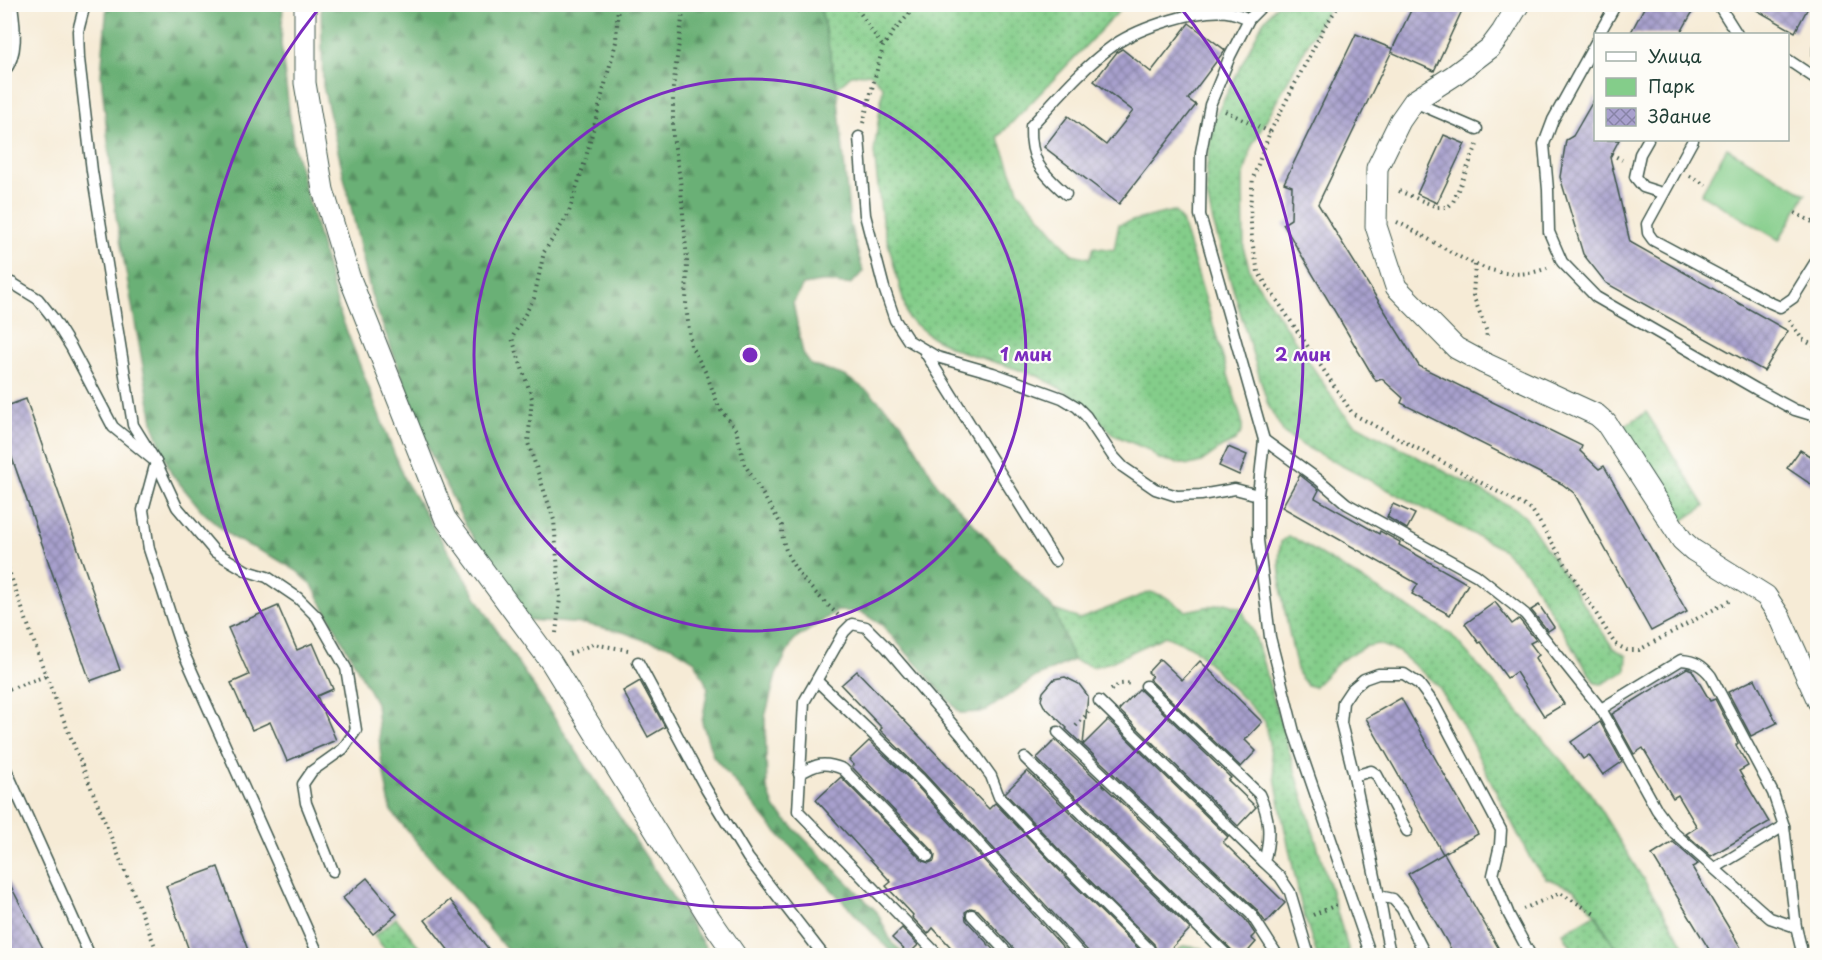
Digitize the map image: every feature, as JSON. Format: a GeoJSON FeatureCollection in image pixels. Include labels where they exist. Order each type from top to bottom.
{"type":"FeatureCollection","features":[{"type":"Feature","properties":{"kind":"street"},"geometry":{"type":"LineString","coordinates":[[305,4],[305,84],[323,190],[349,276],[445,518],[551,662],[708,916],[736,956]]}},
{"type":"Feature","properties":{"kind":"street"},"geometry":{"type":"LineString","coordinates":[[1519,4],[1490,48],[1453,76],[1414,101],[1400,121],[1377,168],[1376,226],[1396,287],[1456,348],[1597,415],[1606,423],[1682,540],[1693,550],[1766,596],[1780,616],[1818,701]]}},
{"type":"Feature","properties":{"kind":"lane"},"geometry":{"type":"LineString","coordinates":[[4,72],[14,54],[15,28],[12,4]]}},
{"type":"Feature","properties":{"kind":"lane"},"geometry":{"type":"LineString","coordinates":[[85,4],[78,31],[79,58],[93,171],[133,425],[156,462],[177,507],[215,552],[247,571],[267,577],[298,598],[317,617],[346,668],[356,730],[343,749],[312,771],[303,784],[306,803],[333,871]]}},
{"type":"Feature","properties":{"kind":"lane"},"geometry":{"type":"LineString","coordinates":[[1264,4],[1249,19],[1230,56],[1210,105],[1201,152],[1200,215],[1264,440],[1258,495],[1258,540],[1270,637],[1294,732],[1371,956]]}},
{"type":"Feature","properties":{"kind":"lane"},"geometry":{"type":"LineString","coordinates":[[1600,33],[1616,4]]}},
{"type":"Feature","properties":{"kind":"lane"},"geometry":{"type":"LineString","coordinates":[[1718,4],[1736,33]]}},
{"type":"Feature","properties":{"kind":"lane"},"geometry":{"type":"LineString","coordinates":[[1066,194],[1052,182],[1037,162],[1030,145],[1031,126],[1074,80],[1114,45],[1162,22],[1189,15],[1215,12],[1232,13],[1249,19]]}},
{"type":"Feature","properties":{"kind":"lane"},"geometry":{"type":"LineString","coordinates":[[1594,46],[1553,120],[1544,144],[1550,231],[1562,262],[1596,297],[1756,389],[1795,410],[1818,417]]}},
{"type":"Feature","properties":{"kind":"lane"},"geometry":{"type":"LineString","coordinates":[[1818,48],[1818,61]]}},
{"type":"Feature","properties":{"kind":"lane"},"geometry":{"type":"LineString","coordinates":[[1789,61],[1818,80]]}},
{"type":"Feature","properties":{"kind":"lane"},"geometry":{"type":"LineString","coordinates":[[1414,101],[1477,129]]}},
{"type":"Feature","properties":{"kind":"lane"},"geometry":{"type":"LineString","coordinates":[[859,137],[865,216],[896,320],[908,340],[937,357],[993,373],[1062,398],[1077,407],[1123,467],[1155,489],[1177,496],[1201,495],[1235,489],[1258,495]]}},
{"type":"Feature","properties":{"kind":"lane"},"geometry":{"type":"LineString","coordinates":[[1647,141],[1640,154],[1635,177],[1643,187],[1662,193]]}},
{"type":"Feature","properties":{"kind":"lane"},"geometry":{"type":"LineString","coordinates":[[1692,141],[1647,224],[1648,233],[1653,240],[1780,307],[1793,298],[1818,258]]}},
{"type":"Feature","properties":{"kind":"lane"},"geometry":{"type":"LineString","coordinates":[[4,281],[12,283],[38,299],[71,347],[113,427],[156,462]]}},
{"type":"Feature","properties":{"kind":"lane"},"geometry":{"type":"LineString","coordinates":[[923,349],[1055,561]]}},
{"type":"Feature","properties":{"kind":"lane"},"geometry":{"type":"LineString","coordinates":[[1264,440],[1319,480],[1347,504],[1443,555],[1497,590],[1525,614],[1601,709],[1657,810],[1673,832],[1770,918],[1796,927]]}},
{"type":"Feature","properties":{"kind":"lane"},"geometry":{"type":"LineString","coordinates":[[156,462],[143,510],[149,549],[178,636],[319,956]]}},
{"type":"Feature","properties":{"kind":"lane"},"geometry":{"type":"LineString","coordinates":[[939,956],[798,811],[804,702],[848,626],[852,624],[866,627],[887,648],[963,737],[991,776],[999,797],[1149,949]]}},
{"type":"Feature","properties":{"kind":"lane"},"geometry":{"type":"LineString","coordinates":[[1601,709],[1681,660],[1698,663],[1711,676],[1768,783],[1784,826],[1796,927],[1803,956]]}},
{"type":"Feature","properties":{"kind":"lane"},"geometry":{"type":"LineString","coordinates":[[638,662],[706,789],[748,858],[824,956]]}},
{"type":"Feature","properties":{"kind":"lane"},"geometry":{"type":"LineString","coordinates":[[1391,956],[1341,723],[1343,702],[1352,690],[1364,679],[1378,674],[1404,674],[1419,684],[1434,704],[1501,830],[1493,875],[1509,915],[1531,956]]}},
{"type":"Feature","properties":{"kind":"lane"},"geometry":{"type":"LineString","coordinates":[[818,681],[919,778],[1082,956]]}},
{"type":"Feature","properties":{"kind":"lane"},"geometry":{"type":"LineString","coordinates":[[1146,686],[1259,794],[1268,818],[1269,839],[1263,862]]}},
{"type":"Feature","properties":{"kind":"lane"},"geometry":{"type":"LineString","coordinates":[[1099,701],[1280,877],[1290,892],[1309,956]]}},
{"type":"Feature","properties":{"kind":"lane"},"geometry":{"type":"LineString","coordinates":[[1058,732],[1251,914],[1278,956]]}},
{"type":"Feature","properties":{"kind":"lane"},"geometry":{"type":"LineString","coordinates":[[1025,758],[1228,956]]}},
{"type":"Feature","properties":{"kind":"lane"},"geometry":{"type":"LineString","coordinates":[[799,774],[827,763],[843,769],[928,856]]}},
{"type":"Feature","properties":{"kind":"lane"},"geometry":{"type":"LineString","coordinates":[[4,765],[90,956]]}},
{"type":"Feature","properties":{"kind":"lane"},"geometry":{"type":"LineString","coordinates":[[1354,776],[1371,771],[1377,775],[1407,831]]}},
{"type":"Feature","properties":{"kind":"lane"},"geometry":{"type":"LineString","coordinates":[[1715,868],[1784,826]]}},
{"type":"Feature","properties":{"kind":"lane"},"geometry":{"type":"LineString","coordinates":[[1379,896],[1393,899],[1402,909],[1426,956]]}},
{"type":"Feature","properties":{"kind":"lane"},"geometry":{"type":"LineString","coordinates":[[972,915],[1010,956]]}},
{"type":"Feature","properties":{"kind":"lane"},"geometry":{"type":"LineString","coordinates":[[1365,935],[1386,939]]}},
{"type":"Feature","properties":{"kind":"path"},"geometry":{"type":"LineString","coordinates":[[551,662],[560,598],[554,520],[528,442],[532,398],[512,338],[534,298],[544,252],[568,215],[585,161],[616,42],[618,4]]}},
{"type":"Feature","properties":{"kind":"path"},"geometry":{"type":"LineString","coordinates":[[684,4],[673,88],[673,136],[687,260],[686,306],[691,346],[706,373],[719,407],[736,430],[745,465],[782,526],[782,538],[796,572],[848,626]]}},
{"type":"Feature","properties":{"kind":"path"},"geometry":{"type":"LineString","coordinates":[[854,4],[883,47]]}},
{"type":"Feature","properties":{"kind":"path"},"geometry":{"type":"LineString","coordinates":[[859,137],[883,47],[918,4]]}},
{"type":"Feature","properties":{"kind":"path"},"geometry":{"type":"LineString","coordinates":[[1340,4],[1325,26],[1270,132],[1253,178],[1250,207],[1252,241],[1258,272],[1353,414],[1532,510],[1615,644],[1627,650],[1639,650],[1748,591],[1756,589]]}},
{"type":"Feature","properties":{"kind":"path"},"geometry":{"type":"LineString","coordinates":[[1238,117],[1270,132]]}},
{"type":"Feature","properties":{"kind":"path"},"geometry":{"type":"LineString","coordinates":[[1376,181],[1425,203],[1437,207],[1448,207],[1453,202],[1481,136],[1477,129]]}},
{"type":"Feature","properties":{"kind":"path"},"geometry":{"type":"LineString","coordinates":[[1795,213],[1818,225]]}},
{"type":"Feature","properties":{"kind":"path"},"geometry":{"type":"LineString","coordinates":[[1407,227],[1475,265],[1497,272],[1537,272],[1562,262]]}},
{"type":"Feature","properties":{"kind":"path"},"geometry":{"type":"LineString","coordinates":[[1475,265],[1473,295],[1487,332]]}},
{"type":"Feature","properties":{"kind":"path"},"geometry":{"type":"LineString","coordinates":[[1780,307],[1802,339],[1818,348]]}},
{"type":"Feature","properties":{"kind":"path"},"geometry":{"type":"LineString","coordinates":[[4,557],[46,676],[159,956]]}},
{"type":"Feature","properties":{"kind":"path"},"geometry":{"type":"LineString","coordinates":[[551,662],[593,644],[628,650],[638,662]]}},
{"type":"Feature","properties":{"kind":"path"},"geometry":{"type":"LineString","coordinates":[[4,691],[46,676]]}},
{"type":"Feature","properties":{"kind":"path"},"geometry":{"type":"LineString","coordinates":[[1537,903],[1560,894],[1595,914]]}},
{"type":"Feature","properties":{"kind":"path"},"geometry":{"type":"LineString","coordinates":[[1298,917],[1318,915],[1352,897]]}},
{"type":"Feature","properties":{"kind":"green space"},"geometry":{"type":"Polygon","coordinates":[[[107,5],[283,5],[281,44],[293,143],[339,311],[404,479],[502,639],[711,955],[511,955],[391,811],[381,758],[376,703],[312,585],[297,571],[233,538],[203,512],[171,473],[154,427],[116,217],[101,75],[107,5]]]}},
{"type":"Feature","properties":{"kind":"green space"},"geometry":{"type":"Polygon","coordinates":[[[321,5],[820,5],[837,88],[850,224],[863,271],[848,284],[819,282],[803,285],[793,303],[803,354],[811,365],[845,376],[869,392],[901,422],[938,486],[1054,610],[1073,660],[1036,677],[984,712],[960,713],[882,625],[861,612],[837,611],[793,641],[776,675],[765,717],[767,788],[775,809],[877,912],[892,943],[906,955],[894,955],[772,827],[713,756],[702,722],[708,688],[695,661],[671,646],[623,632],[585,624],[528,620],[466,526],[432,457],[371,294],[323,86],[321,5]]]}},
{"type":"Feature","properties":{"kind":"green space"},"geometry":{"type":"Polygon","coordinates":[[[820,5],[1125,5],[998,137],[1019,192],[1072,254],[1090,258],[1094,247],[1114,250],[1119,224],[1173,211],[1176,213],[1182,221],[1242,421],[1242,432],[1235,441],[1201,462],[1189,465],[1159,459],[1149,450],[1114,435],[1079,399],[1038,376],[957,350],[930,336],[908,318],[882,220],[874,152],[883,87],[870,73],[851,75],[837,88],[820,5]]]}},
{"type":"Feature","properties":{"kind":"green space"},"geometry":{"type":"Polygon","coordinates":[[[1277,5],[1332,5],[1321,20],[1252,146],[1243,178],[1244,251],[1252,276],[1343,413],[1353,423],[1516,509],[1526,518],[1613,648],[1627,656],[1626,671],[1602,684],[1595,683],[1527,573],[1502,549],[1304,446],[1284,433],[1268,405],[1213,222],[1207,196],[1206,172],[1214,119],[1263,22],[1277,5]]]}},
{"type":"Feature","properties":{"kind":"green space"},"geometry":{"type":"Polygon","coordinates":[[[1727,148],[1806,194],[1779,240],[1701,194],[1727,148]]]}},
{"type":"Feature","properties":{"kind":"green space"},"geometry":{"type":"Polygon","coordinates":[[[1646,412],[1705,506],[1679,523],[1620,429],[1646,412]]]}},
{"type":"Feature","properties":{"kind":"green space"},"geometry":{"type":"Polygon","coordinates":[[[1288,537],[1294,538],[1450,633],[1590,793],[1690,955],[1620,955],[1596,914],[1574,889],[1546,878],[1532,862],[1462,724],[1438,686],[1399,652],[1378,644],[1364,647],[1341,660],[1314,687],[1307,685],[1298,674],[1281,589],[1279,556],[1281,542],[1288,537]]]}},
{"type":"Feature","properties":{"kind":"green space"},"geometry":{"type":"Polygon","coordinates":[[[1150,592],[1164,596],[1186,611],[1226,603],[1241,608],[1255,636],[1350,955],[1317,955],[1302,909],[1265,721],[1194,648],[1165,636],[1111,662],[1093,667],[1073,660],[1054,610],[1080,619],[1150,592]]]}},
{"type":"Feature","properties":{"kind":"green space"},"geometry":{"type":"Polygon","coordinates":[[[1595,914],[1619,955],[1576,955],[1563,933],[1595,914]]]}},
{"type":"Feature","properties":{"kind":"green space"},"geometry":{"type":"Polygon","coordinates":[[[396,918],[426,955],[390,955],[374,936],[396,918]]]}},
{"type":"Feature","properties":{"kind":"green space"},"geometry":{"type":"Polygon","coordinates":[[[1183,946],[1201,948],[1211,955],[1173,955],[1183,946]]]}},
{"type":"Feature","properties":{"kind":"building"},"geometry":{"type":"Polygon","coordinates":[[[1414,4],[1465,4],[1434,71],[1391,52],[1414,4]]]}},
{"type":"Feature","properties":{"kind":"building"},"geometry":{"type":"Polygon","coordinates":[[[1646,4],[1697,4],[1681,33],[1631,33],[1646,4]]]}},
{"type":"Feature","properties":{"kind":"building"},"geometry":{"type":"Polygon","coordinates":[[[1746,4],[1810,4],[1795,32],[1746,4]]]}},
{"type":"Feature","properties":{"kind":"building"},"geometry":{"type":"Polygon","coordinates":[[[1189,23],[1225,50],[1188,99],[1196,105],[1119,204],[1044,147],[1068,116],[1106,145],[1133,111],[1094,81],[1122,49],[1151,72],[1189,23]]]}},
{"type":"Feature","properties":{"kind":"building"},"geometry":{"type":"Polygon","coordinates":[[[1356,34],[1393,49],[1318,204],[1419,366],[1582,446],[1580,451],[1599,469],[1604,466],[1687,612],[1651,631],[1574,493],[1562,484],[1401,403],[1403,398],[1382,379],[1376,381],[1283,224],[1291,219],[1292,186],[1284,183],[1356,34]]]}},
{"type":"Feature","properties":{"kind":"building"},"geometry":{"type":"Polygon","coordinates":[[[1594,99],[1594,141],[1618,141],[1610,157],[1630,242],[1788,331],[1764,371],[1606,283],[1583,254],[1560,177],[1566,140],[1573,136],[1594,99]]]}},
{"type":"Feature","properties":{"kind":"building"},"geometry":{"type":"Polygon","coordinates":[[[1444,135],[1465,144],[1437,203],[1417,194],[1444,135]]]}},
{"type":"Feature","properties":{"kind":"building"},"geometry":{"type":"Polygon","coordinates":[[[26,399],[120,670],[90,681],[4,435],[4,407],[26,399]]]}},
{"type":"Feature","properties":{"kind":"building"},"geometry":{"type":"Polygon","coordinates":[[[1228,447],[1247,455],[1239,475],[1219,466],[1228,447]]]}},
{"type":"Feature","properties":{"kind":"building"},"geometry":{"type":"Polygon","coordinates":[[[1800,450],[1818,461],[1818,489],[1787,468],[1800,450]]]}},
{"type":"Feature","properties":{"kind":"building"},"geometry":{"type":"Polygon","coordinates":[[[1300,475],[1319,490],[1315,498],[1379,534],[1380,531],[1400,542],[1399,545],[1468,584],[1450,615],[1412,594],[1418,584],[1282,507],[1300,475]]]}},
{"type":"Feature","properties":{"kind":"building"},"geometry":{"type":"Polygon","coordinates":[[[1393,504],[1415,514],[1407,529],[1387,517],[1393,504]]]}},
{"type":"Feature","properties":{"kind":"building"},"geometry":{"type":"Polygon","coordinates":[[[1495,602],[1512,624],[1519,619],[1536,640],[1530,643],[1539,655],[1535,658],[1564,704],[1544,716],[1516,672],[1507,678],[1465,624],[1495,602]]]}},
{"type":"Feature","properties":{"kind":"building"},"geometry":{"type":"Polygon","coordinates":[[[1539,605],[1554,627],[1548,631],[1531,610],[1539,605]]]}},
{"type":"Feature","properties":{"kind":"building"},"geometry":{"type":"Polygon","coordinates":[[[278,606],[297,650],[313,643],[333,689],[317,696],[336,740],[287,761],[270,722],[252,730],[231,683],[249,675],[228,628],[278,606]]]}},
{"type":"Feature","properties":{"kind":"building"},"geometry":{"type":"Polygon","coordinates":[[[1160,659],[1182,680],[1200,661],[1262,722],[1245,740],[1256,751],[1241,767],[1149,679],[1152,676],[1148,672],[1160,659]]]}},
{"type":"Feature","properties":{"kind":"building"},"geometry":{"type":"Polygon","coordinates":[[[1687,668],[1692,670],[1710,701],[1715,699],[1748,766],[1739,771],[1769,822],[1711,856],[1686,834],[1697,827],[1678,795],[1673,798],[1643,748],[1634,754],[1612,714],[1687,668]]]}},
{"type":"Feature","properties":{"kind":"building"},"geometry":{"type":"Polygon","coordinates":[[[857,671],[989,809],[995,803],[1146,956],[1089,956],[1088,951],[924,773],[880,730],[882,728],[841,685],[857,671]]]}},
{"type":"Feature","properties":{"kind":"building"},"geometry":{"type":"Polygon","coordinates":[[[1065,677],[1079,684],[1088,696],[1083,745],[1108,720],[1228,837],[1223,842],[1285,903],[1266,923],[1256,909],[1066,729],[1044,706],[1041,700],[1043,692],[1054,679],[1065,677]]]}},
{"type":"Feature","properties":{"kind":"building"},"geometry":{"type":"Polygon","coordinates":[[[1755,679],[1777,723],[1751,736],[1728,692],[1755,679]]]}},
{"type":"Feature","properties":{"kind":"building"},"geometry":{"type":"Polygon","coordinates":[[[640,681],[665,727],[648,737],[623,691],[640,681]]]}},
{"type":"Feature","properties":{"kind":"building"},"geometry":{"type":"Polygon","coordinates":[[[1139,689],[1231,778],[1228,780],[1256,807],[1238,826],[1119,710],[1139,689]]]}},
{"type":"Feature","properties":{"kind":"building"},"geometry":{"type":"Polygon","coordinates":[[[1401,698],[1478,834],[1444,853],[1503,956],[1455,956],[1408,874],[1443,854],[1366,718],[1401,698]]]}},
{"type":"Feature","properties":{"kind":"building"},"geometry":{"type":"Polygon","coordinates":[[[1600,722],[1622,762],[1603,775],[1589,755],[1583,759],[1571,742],[1600,722]]]}},
{"type":"Feature","properties":{"kind":"building"},"geometry":{"type":"Polygon","coordinates":[[[1055,740],[1245,919],[1255,934],[1251,938],[1256,942],[1244,956],[1238,956],[1038,760],[1037,758],[1055,740]]]}},
{"type":"Feature","properties":{"kind":"building"},"geometry":{"type":"Polygon","coordinates":[[[869,741],[914,783],[1071,956],[1017,956],[1016,951],[978,910],[971,908],[965,912],[966,920],[999,956],[959,956],[933,928],[928,934],[912,917],[913,915],[886,886],[891,882],[816,800],[841,777],[923,861],[929,863],[934,861],[933,851],[852,767],[854,765],[849,760],[869,741]]]}},
{"type":"Feature","properties":{"kind":"building"},"geometry":{"type":"Polygon","coordinates":[[[1027,771],[1190,929],[1164,956],[1152,956],[1156,950],[1154,944],[1005,793],[1027,771]]]}},
{"type":"Feature","properties":{"kind":"building"},"geometry":{"type":"Polygon","coordinates":[[[1673,842],[1698,864],[1692,867],[1746,956],[1713,956],[1652,855],[1673,842]]]}},
{"type":"Feature","properties":{"kind":"building"},"geometry":{"type":"Polygon","coordinates":[[[218,867],[250,956],[191,956],[166,886],[218,867]]]}},
{"type":"Feature","properties":{"kind":"building"},"geometry":{"type":"Polygon","coordinates":[[[4,873],[47,956],[4,956],[4,873]]]}},
{"type":"Feature","properties":{"kind":"building"},"geometry":{"type":"Polygon","coordinates":[[[367,878],[397,914],[373,934],[343,898],[367,878]]]}},
{"type":"Feature","properties":{"kind":"building"},"geometry":{"type":"Polygon","coordinates":[[[450,900],[494,956],[453,956],[425,920],[450,900]]]}},
{"type":"Feature","properties":{"kind":"building"},"geometry":{"type":"Polygon","coordinates":[[[902,928],[918,945],[909,954],[892,938],[902,928]]]}}]}
